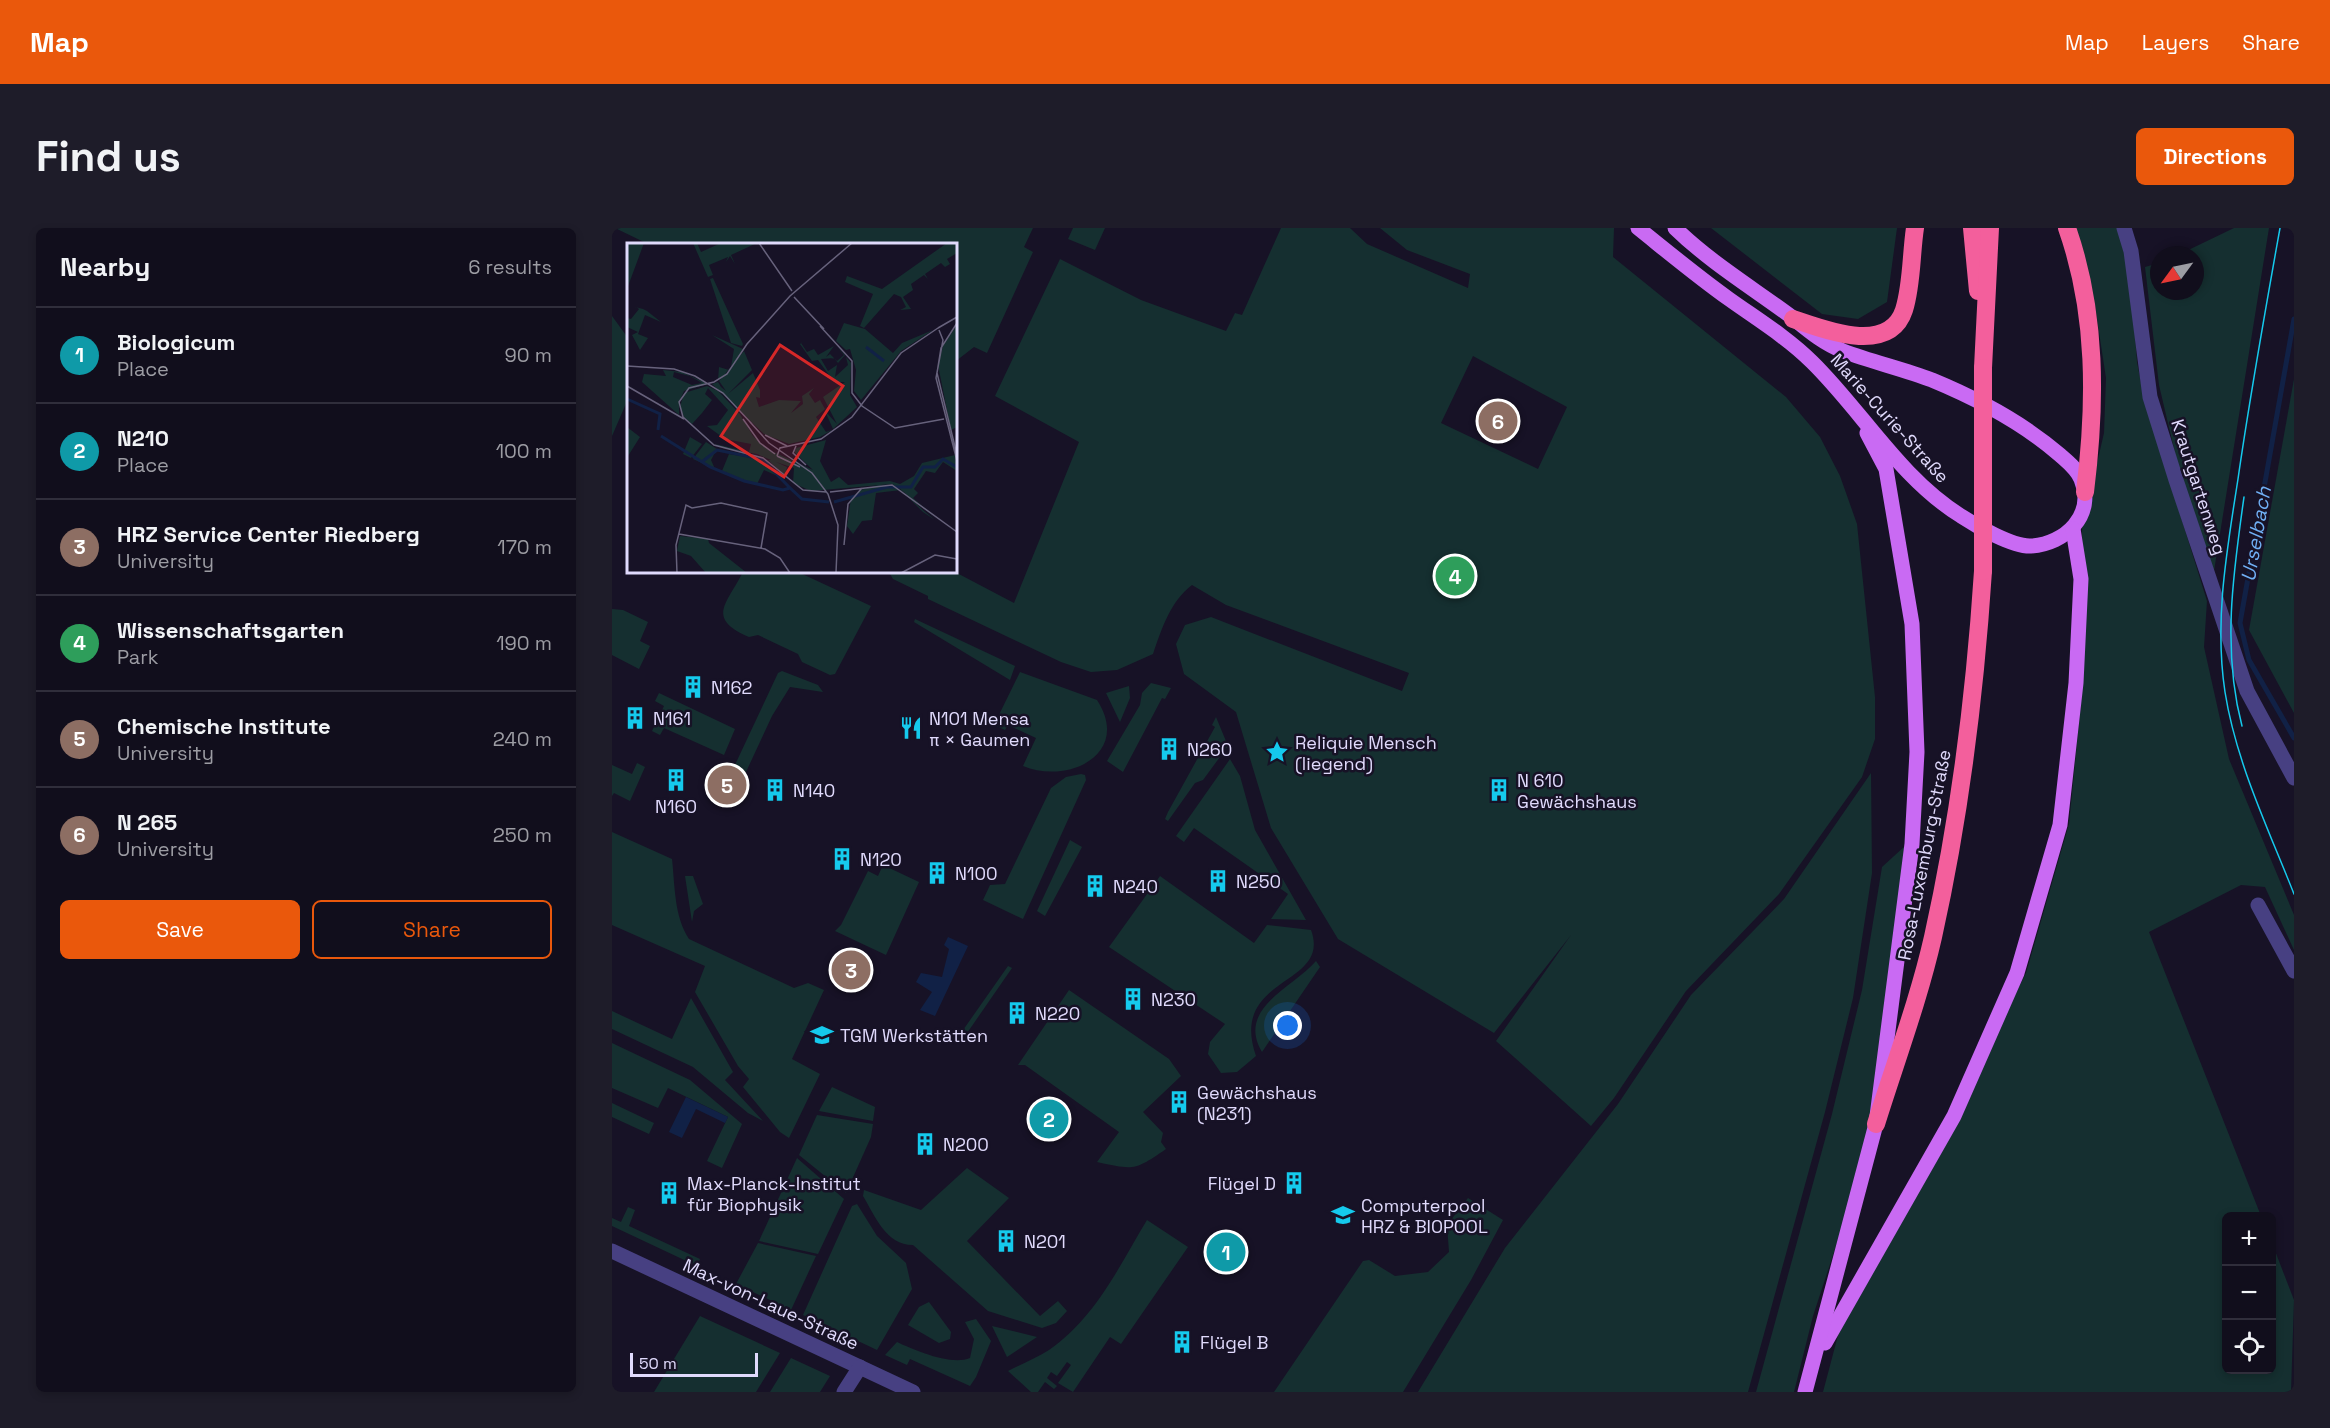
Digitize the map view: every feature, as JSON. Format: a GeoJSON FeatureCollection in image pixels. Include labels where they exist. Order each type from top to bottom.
{"type":"FeatureCollection","features":[{"type":"Feature","properties":{"kind":"highway"},"geometry":{"type":"LineString","coordinates":[[1793,319],[1836,334],[1865,337],[1895,326],[1904,311],[1915,228]]}},
{"type":"Feature","properties":{"kind":"highway","name":"Rosa-Luxemburg-Straße"},"geometry":{"type":"LineString","coordinates":[[1972,228],[1983,346]]}},
{"type":"Feature","properties":{"kind":"highway","name":"Rosa-Luxemburg-Straße"},"geometry":{"type":"LineString","coordinates":[[1876,1124],[1933,938],[1963,774],[1973,701],[1983,571],[1983,346],[1990,228]]}},
{"type":"Feature","properties":{"kind":"highway"},"geometry":{"type":"LineString","coordinates":[[2067,228],[2087,309],[2094,380],[2085,492]]}},
{"type":"Feature","properties":{"kind":"main road","name":"Marie-Curie-Straße"},"geometry":{"type":"LineString","coordinates":[[1638,228],[1811,361],[1931,494],[1960,515],[1984,529],[2029,546],[2055,541],[2073,529]]}},
{"type":"Feature","properties":{"kind":"main road","name":"Marie-Curie-Straße"},"geometry":{"type":"LineString","coordinates":[[1675,228],[1725,272],[1793,319],[1810,334],[1842,351],[1931,380],[1988,406],[2025,427],[2072,465],[2081,477],[2085,492]]}},
{"type":"Feature","properties":{"kind":"main road"},"geometry":{"type":"LineString","coordinates":[[1854,409],[1886,469],[1894,507],[1912,624],[1917,752],[1912,844],[1876,1124]]}},
{"type":"Feature","properties":{"kind":"main road"},"geometry":{"type":"LineString","coordinates":[[1814,1362],[1954,1116],[2017,973],[2060,825],[2076,683],[2081,590],[2073,529],[2080,516],[2085,492]]}},
{"type":"Feature","properties":{"kind":"main road","name":"Rosa-Luxemburg-Straße"},"geometry":{"type":"LineString","coordinates":[[1806,1392],[1876,1124]]}},
{"type":"Feature","properties":{"kind":"street","name":"Krautgartenweg"},"geometry":{"type":"LineString","coordinates":[[2124,228],[2131,251],[2150,397],[2247,692],[2294,778]]}},
{"type":"Feature","properties":{"kind":"street"},"geometry":{"type":"LineString","coordinates":[[2258,905],[2294,971]]}},
{"type":"Feature","properties":{"kind":"street","name":"Max-von-Laue-Straße"},"geometry":{"type":"LineString","coordinates":[[612,1251],[913,1392]]}},
{"type":"Feature","properties":{"kind":"street"},"geometry":{"type":"LineString","coordinates":[[844,1392],[860,1367]]}},
{"type":"Feature","properties":{"kind":"green space"},"geometry":{"type":"Polygon","coordinates":[[[615,228],[1033,228],[1024,247],[1033,252],[987,353],[974,347],[957,360],[957,243],[646,243],[615,228]]]}},
{"type":"Feature","properties":{"kind":"green space"},"geometry":{"type":"Polygon","coordinates":[[[1073,228],[1105,228],[1095,250],[1068,239],[1073,228]]]}},
{"type":"Feature","properties":{"kind":"green space"},"geometry":{"type":"Polygon","coordinates":[[[1281,228],[1350,228],[1367,244],[1468,288],[1470,274],[1407,250],[1380,228],[1614,228],[1613,257],[1786,397],[1820,437],[1840,476],[1857,524],[1875,697],[1875,739],[1862,777],[1779,894],[1686,991],[1614,1098],[1591,1126],[1496,1041],[1571,935],[1494,1033],[1338,939],[1271,828],[1236,712],[1184,674],[1176,644],[1185,625],[1211,617],[1402,691],[1409,673],[1226,605],[1192,585],[1172,607],[1153,654],[1117,670],[1091,672],[1061,662],[928,599],[928,596],[893,579],[890,574],[957,573],[1014,603],[1079,442],[995,396],[1060,259],[1141,300],[1226,331],[1235,313],[1242,315],[1281,228]],[[1473,356],[1441,423],[1538,469],[1567,407],[1473,356]]]}},
{"type":"Feature","properties":{"kind":"green space"},"geometry":{"type":"Polygon","coordinates":[[[1711,228],[1897,228],[1887,302],[1858,319],[1822,314],[1711,228]]]}},
{"type":"Feature","properties":{"kind":"green space"},"geometry":{"type":"Polygon","coordinates":[[[2076,228],[2123,228],[2129,251],[2137,362],[2144,398],[2207,601],[2204,647],[2229,759],[2294,915],[2294,950],[2265,887],[2241,885],[2149,932],[2259,1212],[2222,1212],[2222,1374],[2276,1374],[2276,1253],[2294,1300],[2291,1392],[1823,1392],[1841,1324],[1954,1116],[2026,973],[2069,824],[2083,682],[2082,528],[2104,433],[2106,378],[2095,306],[2076,228]]]}},
{"type":"Feature","properties":{"kind":"green space"},"geometry":{"type":"Polygon","coordinates":[[[2234,228],[2269,228],[2214,571],[2179,470],[2159,385],[2145,267],[2150,266],[2150,300],[2204,300],[2204,246],[2197,246],[2234,228]]]}},
{"type":"Feature","properties":{"kind":"green space"},"geometry":{"type":"Polygon","coordinates":[[[612,316],[627,337],[627,401],[612,436],[612,316]]]}},
{"type":"Feature","properties":{"kind":"green space"},"geometry":{"type":"Polygon","coordinates":[[[2294,379],[2294,713],[2249,630],[2294,379]]]}},
{"type":"Feature","properties":{"kind":"green space"},"geometry":{"type":"Polygon","coordinates":[[[742,573],[800,573],[871,606],[835,674],[830,675],[802,662],[798,654],[758,635],[749,637],[736,630],[724,617],[726,602],[742,573]]]}},
{"type":"Feature","properties":{"kind":"green space"},"geometry":{"type":"Polygon","coordinates":[[[612,609],[623,610],[648,622],[640,641],[650,646],[639,669],[612,655],[612,609]]]}},
{"type":"Feature","properties":{"kind":"green space"},"geometry":{"type":"Polygon","coordinates":[[[915,619],[1015,666],[1010,680],[914,622],[915,619]]]}},
{"type":"Feature","properties":{"kind":"green space"},"geometry":{"type":"Polygon","coordinates":[[[782,671],[818,685],[823,692],[790,687],[772,716],[746,772],[734,767],[778,673],[782,671]]]}},
{"type":"Feature","properties":{"kind":"green space"},"geometry":{"type":"Polygon","coordinates":[[[1020,672],[1097,700],[1106,719],[1107,736],[1101,750],[1090,760],[1075,768],[1041,771],[1023,766],[1036,738],[1008,725],[1005,730],[994,725],[1020,672]]]}},
{"type":"Feature","properties":{"kind":"green space"},"geometry":{"type":"Polygon","coordinates":[[[1151,683],[1171,688],[1165,699],[1162,698],[1123,772],[1107,761],[1140,705],[1142,693],[1151,683]]]}},
{"type":"Feature","properties":{"kind":"green space"},"geometry":{"type":"Polygon","coordinates":[[[1129,686],[1130,698],[1120,722],[1106,693],[1129,686]]]}},
{"type":"Feature","properties":{"kind":"green space"},"geometry":{"type":"Polygon","coordinates":[[[659,693],[735,729],[724,755],[664,728],[660,735],[652,731],[664,706],[655,701],[659,693]]]}},
{"type":"Feature","properties":{"kind":"green space"},"geometry":{"type":"Polygon","coordinates":[[[1216,717],[1228,746],[1203,780],[1195,783],[1168,821],[1165,819],[1168,812],[1215,727],[1212,725],[1216,717]]]}},
{"type":"Feature","properties":{"kind":"green space"},"geometry":{"type":"Polygon","coordinates":[[[1230,759],[1240,776],[1255,830],[1306,920],[1271,919],[1288,894],[1194,828],[1184,842],[1176,836],[1230,759]]]}},
{"type":"Feature","properties":{"kind":"green space"},"geometry":{"type":"Polygon","coordinates":[[[637,763],[645,767],[630,801],[614,793],[612,796],[612,765],[632,774],[637,763]]]}},
{"type":"Feature","properties":{"kind":"green space"},"geometry":{"type":"Polygon","coordinates":[[[1871,773],[1872,873],[1853,998],[1825,1112],[1748,1392],[1418,1392],[1505,1248],[1618,1104],[1691,995],[1784,899],[1871,773]]]}},
{"type":"Feature","properties":{"kind":"green space"},"geometry":{"type":"Polygon","coordinates":[[[1085,775],[1086,780],[1023,919],[983,900],[990,885],[1005,884],[1051,788],[1066,777],[1085,775]]]}},
{"type":"Feature","properties":{"kind":"green space"},"geometry":{"type":"Polygon","coordinates":[[[612,832],[672,859],[680,921],[689,939],[794,988],[808,983],[824,990],[792,1059],[820,1074],[789,1138],[780,1132],[743,1087],[749,1079],[738,1066],[695,992],[705,966],[612,925],[612,832]]]}},
{"type":"Feature","properties":{"kind":"green space"},"geometry":{"type":"Polygon","coordinates":[[[1070,840],[1082,847],[1045,916],[1037,911],[1070,840]]]}},
{"type":"Feature","properties":{"kind":"green space"},"geometry":{"type":"Polygon","coordinates":[[[1905,846],[1876,1124],[1813,1316],[1794,1392],[1756,1392],[1832,1114],[1862,990],[1882,867],[1905,846]]]}},
{"type":"Feature","properties":{"kind":"green space"},"geometry":{"type":"Polygon","coordinates":[[[883,865],[919,882],[886,955],[835,931],[841,925],[868,871],[878,876],[883,865]]]}},
{"type":"Feature","properties":{"kind":"green space"},"geometry":{"type":"Polygon","coordinates":[[[685,876],[693,876],[703,904],[694,911],[692,922],[685,876]]]}},
{"type":"Feature","properties":{"kind":"green space"},"geometry":{"type":"Polygon","coordinates":[[[1160,876],[1254,943],[1267,925],[1311,930],[1314,948],[1307,962],[1267,996],[1256,1010],[1251,1030],[1256,1056],[1237,1072],[1221,1073],[1208,1054],[1210,1042],[1225,1024],[1109,947],[1160,876]]]}},
{"type":"Feature","properties":{"kind":"green space"},"geometry":{"type":"Polygon","coordinates":[[[1316,961],[1320,967],[1262,1052],[1256,1037],[1256,1023],[1262,1011],[1271,1000],[1316,961]]]}},
{"type":"Feature","properties":{"kind":"green space"},"geometry":{"type":"Polygon","coordinates":[[[1008,966],[1012,968],[965,1036],[961,1033],[1008,966]]]}},
{"type":"Feature","properties":{"kind":"green space"},"geometry":{"type":"Polygon","coordinates":[[[1069,990],[1169,1059],[1181,1076],[1143,1112],[1163,1133],[1161,1142],[1166,1149],[1140,1165],[1127,1167],[1097,1162],[1119,1132],[1025,1065],[1018,1065],[1069,990]]]}},
{"type":"Feature","properties":{"kind":"green space"},"geometry":{"type":"Polygon","coordinates":[[[691,998],[733,1072],[725,1080],[763,1121],[748,1113],[693,1067],[612,1029],[612,1011],[672,1039],[691,998]]]}},
{"type":"Feature","properties":{"kind":"green space"},"geometry":{"type":"Polygon","coordinates":[[[612,1043],[690,1080],[742,1124],[722,1168],[707,1161],[728,1117],[668,1088],[658,1108],[612,1088],[612,1043]]]}},
{"type":"Feature","properties":{"kind":"green space"},"geometry":{"type":"Polygon","coordinates":[[[832,1087],[875,1107],[873,1121],[819,1111],[832,1087]]]}},
{"type":"Feature","properties":{"kind":"green space"},"geometry":{"type":"Polygon","coordinates":[[[612,1103],[654,1123],[649,1134],[612,1117],[612,1103]]]}},
{"type":"Feature","properties":{"kind":"green space"},"geometry":{"type":"Polygon","coordinates":[[[817,1115],[873,1124],[871,1137],[846,1193],[799,1155],[817,1115]]]}},
{"type":"Feature","properties":{"kind":"green space"},"geometry":{"type":"Polygon","coordinates":[[[797,1158],[844,1199],[818,1254],[759,1241],[797,1158]]]}},
{"type":"Feature","properties":{"kind":"green space"},"geometry":{"type":"Polygon","coordinates":[[[967,1168],[1009,1198],[967,1241],[1040,1316],[1058,1301],[1067,1311],[1056,1323],[1042,1328],[988,1311],[913,1245],[904,1244],[888,1235],[863,1196],[864,1190],[921,1210],[967,1168]]]}},
{"type":"Feature","properties":{"kind":"green space"},"geometry":{"type":"Polygon","coordinates":[[[1468,1198],[1503,1220],[1471,1280],[1403,1392],[1274,1392],[1363,1261],[1369,1260],[1395,1276],[1428,1272],[1449,1252],[1447,1225],[1468,1198]]]}},
{"type":"Feature","properties":{"kind":"green space"},"geometry":{"type":"Polygon","coordinates":[[[857,1204],[877,1236],[906,1263],[912,1289],[877,1350],[803,1315],[852,1206],[857,1204]]]}},
{"type":"Feature","properties":{"kind":"green space"},"geometry":{"type":"Polygon","coordinates":[[[628,1207],[635,1210],[629,1226],[700,1259],[697,1266],[612,1226],[612,1218],[621,1222],[628,1207]]]}},
{"type":"Feature","properties":{"kind":"green space"},"geometry":{"type":"Polygon","coordinates":[[[1147,1220],[1188,1247],[1121,1344],[1110,1337],[1073,1392],[1058,1383],[1071,1365],[1067,1362],[1057,1376],[1051,1372],[1047,1378],[1057,1386],[1054,1389],[1045,1382],[1038,1392],[1031,1392],[1008,1371],[1049,1350],[1080,1323],[1105,1291],[1147,1220]]]}},
{"type":"Feature","properties":{"kind":"green space"},"geometry":{"type":"Polygon","coordinates":[[[758,1243],[816,1256],[791,1310],[736,1284],[758,1243]]]}},
{"type":"Feature","properties":{"kind":"green space"},"geometry":{"type":"Polygon","coordinates":[[[929,1302],[951,1332],[950,1339],[939,1343],[908,1325],[919,1307],[929,1302]]]}},
{"type":"Feature","properties":{"kind":"green space"},"geometry":{"type":"Polygon","coordinates":[[[700,1316],[780,1353],[756,1392],[654,1392],[700,1316]]]}},
{"type":"Feature","properties":{"kind":"green space"},"geometry":{"type":"Polygon","coordinates":[[[976,1319],[991,1341],[970,1386],[910,1359],[907,1365],[885,1355],[897,1342],[943,1359],[970,1358],[974,1339],[965,1322],[976,1319]]]}},
{"type":"Feature","properties":{"kind":"green space"},"geometry":{"type":"Polygon","coordinates":[[[992,1326],[1037,1337],[1007,1357],[992,1326]]]}},
{"type":"Feature","properties":{"kind":"green space"},"geometry":{"type":"Polygon","coordinates":[[[791,1358],[830,1376],[820,1392],[770,1392],[791,1358]]]}},
{"type":"Feature","properties":{"kind":"water"},"geometry":{"type":"Polygon","coordinates":[[[948,937],[968,946],[935,1016],[920,1010],[932,992],[916,982],[921,973],[942,977],[949,949],[944,945],[948,937]]]}},
{"type":"Feature","properties":{"kind":"water"},"geometry":{"type":"Polygon","coordinates":[[[686,1097],[728,1117],[725,1123],[696,1109],[682,1138],[669,1132],[686,1097]]]}},
{"type":"Feature","properties":{"kind":"waterway","name":"Urselbach"},"geometry":{"type":"LineString","coordinates":[[2294,319],[2240,623],[2249,660],[2294,738]]}},
{"type":"Feature","properties":{"kind":"tram line"},"geometry":{"type":"LineString","coordinates":[[2280,228],[2230,532],[2223,585],[2221,638],[2225,692],[2237,744],[2254,794],[2294,894]]}},
{"type":"Feature","properties":{"kind":"tram line"},"geometry":{"type":"LineString","coordinates":[[2242,726],[2232,669],[2231,612],[2244,497]]}},
{"type":"Feature","properties":{"kind":"place","name":"N 265"},"geometry":{"type":"Point","coordinates":[1498,421]}},
{"type":"Feature","properties":{"kind":"place","name":"Wissenschaftsgarten"},"geometry":{"type":"Point","coordinates":[1455,576]}},
{"type":"Feature","properties":{"kind":"place","name":"N162"},"geometry":{"type":"Point","coordinates":[693,687]}},
{"type":"Feature","properties":{"kind":"place","name":"N161"},"geometry":{"type":"Point","coordinates":[635,718]}},
{"type":"Feature","properties":{"kind":"place","name":"N101 Mensa π × Gaumen"},"geometry":{"type":"Point","coordinates":[911,728]}},
{"type":"Feature","properties":{"kind":"place","name":"N260"},"geometry":{"type":"Point","coordinates":[1169,749]}},
{"type":"Feature","properties":{"kind":"place","name":"Reliquie Mensch (liegend)"},"geometry":{"type":"Point","coordinates":[1277,752]}},
{"type":"Feature","properties":{"kind":"place","name":"N160"},"geometry":{"type":"Point","coordinates":[676,780]}},
{"type":"Feature","properties":{"kind":"place","name":"Chemische Institute"},"geometry":{"type":"Point","coordinates":[727,785]}},
{"type":"Feature","properties":{"kind":"place","name":"N140"},"geometry":{"type":"Point","coordinates":[775,790]}},
{"type":"Feature","properties":{"kind":"place","name":"N 610 Gewächshaus"},"geometry":{"type":"Point","coordinates":[1499,790]}},
{"type":"Feature","properties":{"kind":"place","name":"N120"},"geometry":{"type":"Point","coordinates":[842,859]}},
{"type":"Feature","properties":{"kind":"place","name":"N100"},"geometry":{"type":"Point","coordinates":[937,873]}},
{"type":"Feature","properties":{"kind":"place","name":"N250"},"geometry":{"type":"Point","coordinates":[1218,881]}},
{"type":"Feature","properties":{"kind":"place","name":"N240"},"geometry":{"type":"Point","coordinates":[1095,886]}},
{"type":"Feature","properties":{"kind":"place","name":"HRZ Service Center Riedberg"},"geometry":{"type":"Point","coordinates":[851,970]}},
{"type":"Feature","properties":{"kind":"place","name":"N230"},"geometry":{"type":"Point","coordinates":[1133,999]}},
{"type":"Feature","properties":{"kind":"place","name":"N220"},"geometry":{"type":"Point","coordinates":[1017,1013]}},
{"type":"Feature","properties":{"kind":"place","name":"TGM Werkstätten"},"geometry":{"type":"Point","coordinates":[822,1035]}},
{"type":"Feature","properties":{"kind":"place","name":"Gewächshaus (N231)"},"geometry":{"type":"Point","coordinates":[1179,1102]}},
{"type":"Feature","properties":{"kind":"place","name":"N210"},"geometry":{"type":"Point","coordinates":[1049,1119]}},
{"type":"Feature","properties":{"kind":"place","name":"N200"},"geometry":{"type":"Point","coordinates":[925,1144]}},
{"type":"Feature","properties":{"kind":"place","name":"Flügel D"},"geometry":{"type":"Point","coordinates":[1294,1183]}},
{"type":"Feature","properties":{"kind":"place","name":"Max-Planck-Institut für Biophysik"},"geometry":{"type":"Point","coordinates":[669,1193]}},
{"type":"Feature","properties":{"kind":"place","name":"Computerpool HRZ & BIOPOOL"},"geometry":{"type":"Point","coordinates":[1343,1215]}},
{"type":"Feature","properties":{"kind":"place","name":"N201"},"geometry":{"type":"Point","coordinates":[1006,1241]}},
{"type":"Feature","properties":{"kind":"place","name":"Biologicum"},"geometry":{"type":"Point","coordinates":[1226,1252]}},
{"type":"Feature","properties":{"kind":"place","name":"Flügel B"},"geometry":{"type":"Point","coordinates":[1182,1342]}}]}
